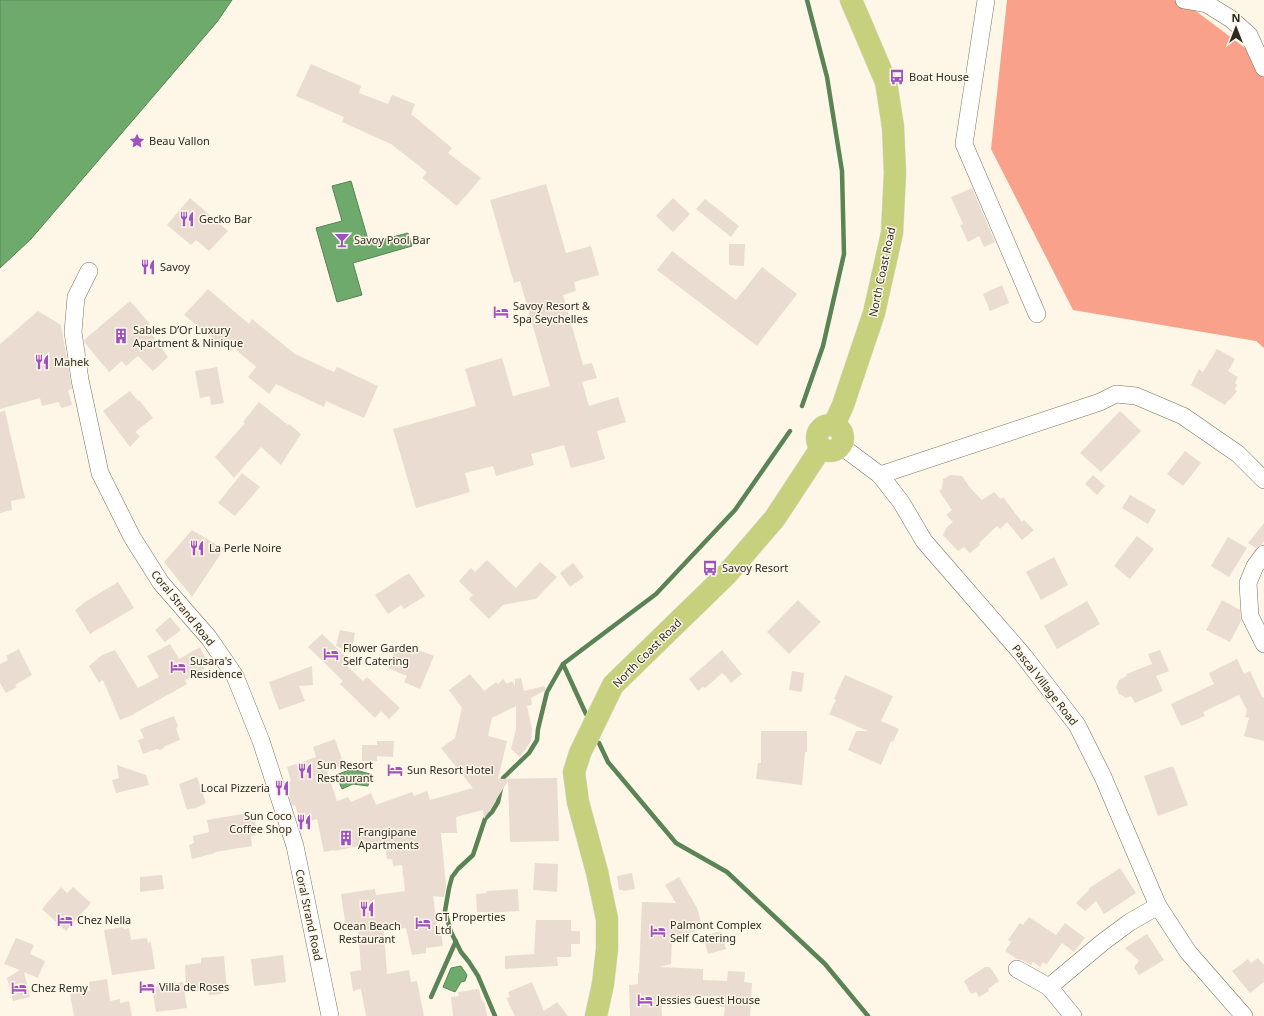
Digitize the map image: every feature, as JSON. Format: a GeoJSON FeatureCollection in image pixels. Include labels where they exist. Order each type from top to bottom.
{"type":"FeatureCollection","features":[{"type":"Feature","properties":{"kind":"main road","name":"North Coast Road"},"geometry":{"type":"LineString","coordinates":[[596,1016],[603,984],[607,919],[597,872],[578,802],[574,772],[580,753],[613,685],[727,574],[775,518],[831,447],[843,441],[842,431],[839,427],[834,425],[843,405],[874,313],[892,233],[895,173],[894,128],[886,82],[851,0]]}},
{"type":"Feature","properties":{"kind":"street"},"geometry":{"type":"LineString","coordinates":[[986,0],[964,144],[1037,314]]}},
{"type":"Feature","properties":{"kind":"street"},"geometry":{"type":"LineString","coordinates":[[1184,0],[1207,4],[1231,19],[1249,35],[1264,68]]}},
{"type":"Feature","properties":{"kind":"street","name":"Coral Strand Road"},"geometry":{"type":"LineString","coordinates":[[89,271],[76,298],[73,332],[80,380],[100,473],[132,537],[161,583],[209,638],[234,676],[261,741],[295,846],[330,1016]]}},
{"type":"Feature","properties":{"kind":"street"},"geometry":{"type":"LineString","coordinates":[[880,475],[1100,402],[1116,394],[1136,396],[1183,416],[1238,454],[1264,480]]}},
{"type":"Feature","properties":{"kind":"street","name":"Pascal Village Road"},"geometry":{"type":"LineString","coordinates":[[831,447],[880,475],[901,502],[924,541],[1023,655],[1077,725],[1104,778],[1158,906],[1188,952],[1244,1016]]}},
{"type":"Feature","properties":{"kind":"street"},"geometry":{"type":"LineString","coordinates":[[1264,554],[1255,566],[1248,583],[1250,616],[1264,644]]}},
{"type":"Feature","properties":{"kind":"street"},"geometry":{"type":"LineString","coordinates":[[1049,987],[1103,942],[1130,922],[1158,906]]}},
{"type":"Feature","properties":{"kind":"street"},"geometry":{"type":"LineString","coordinates":[[1017,969],[1049,987],[1073,1016]]}},
{"type":"Feature","properties":{"kind":"shaded area"},"geometry":{"type":"Polygon","coordinates":[[[0,0],[232,0],[217,22],[31,239],[0,268],[0,0]]]}},
{"type":"Feature","properties":{"kind":"shaded area"},"geometry":{"type":"Polygon","coordinates":[[[1007,0],[1181,0],[1264,62],[1264,348],[1256,341],[1073,310],[991,149],[1007,0]]]}},
{"type":"Feature","properties":{"kind":"shaded area"},"geometry":{"type":"Polygon","coordinates":[[[351,181],[369,243],[408,233],[412,246],[353,263],[362,295],[337,302],[316,228],[342,221],[332,186],[351,181]]]}},
{"type":"Feature","properties":{"kind":"shaded area"},"geometry":{"type":"Polygon","coordinates":[[[352,769],[370,774],[368,786],[353,784],[342,789],[336,775],[352,769]]]}},
{"type":"Feature","properties":{"kind":"shaded area"},"geometry":{"type":"Polygon","coordinates":[[[461,966],[467,975],[465,981],[461,982],[455,992],[443,987],[451,968],[461,966]]]}},
{"type":"Feature","properties":{"kind":"building"},"geometry":{"type":"Polygon","coordinates":[[[311,64],[361,86],[359,93],[388,104],[392,95],[415,104],[411,114],[452,148],[448,153],[481,178],[457,206],[422,178],[427,172],[391,144],[342,122],[344,117],[296,96],[311,64]]]}},
{"type":"Feature","properties":{"kind":"building"},"geometry":{"type":"Polygon","coordinates":[[[546,184],[566,253],[591,246],[599,275],[574,282],[576,291],[563,295],[583,365],[592,363],[597,378],[582,382],[589,406],[618,397],[626,422],[597,431],[605,459],[571,468],[564,445],[531,454],[534,465],[496,476],[493,466],[465,473],[470,492],[416,508],[393,429],[476,406],[465,369],[502,358],[513,396],[550,386],[520,281],[514,283],[490,200],[546,184]]]}},
{"type":"Feature","properties":{"kind":"building"},"geometry":{"type":"Polygon","coordinates":[[[972,188],[995,242],[984,247],[979,236],[968,242],[960,225],[963,224],[951,197],[972,188]]]}},
{"type":"Feature","properties":{"kind":"building"},"geometry":{"type":"Polygon","coordinates":[[[190,198],[228,231],[209,251],[196,240],[191,245],[167,225],[190,198]]]}},
{"type":"Feature","properties":{"kind":"building"},"geometry":{"type":"Polygon","coordinates":[[[673,198],[690,214],[673,232],[656,216],[673,198]]]}},
{"type":"Feature","properties":{"kind":"building"},"geometry":{"type":"Polygon","coordinates":[[[705,199],[739,226],[731,237],[696,209],[705,199]]]}},
{"type":"Feature","properties":{"kind":"building"},"geometry":{"type":"Polygon","coordinates":[[[729,244],[745,244],[744,266],[729,265],[729,244]]]}},
{"type":"Feature","properties":{"kind":"building"},"geometry":{"type":"Polygon","coordinates":[[[672,251],[736,300],[762,267],[797,294],[757,346],[657,270],[672,251]]]}},
{"type":"Feature","properties":{"kind":"building"},"geometry":{"type":"Polygon","coordinates":[[[1002,285],[1009,303],[990,311],[983,294],[1002,285]]]}},
{"type":"Feature","properties":{"kind":"building"},"geometry":{"type":"Polygon","coordinates":[[[208,289],[249,324],[252,319],[295,354],[334,372],[337,367],[378,386],[364,418],[326,401],[324,407],[276,384],[269,394],[248,377],[256,367],[234,348],[230,352],[184,315],[208,289]]]}},
{"type":"Feature","properties":{"kind":"building","name":"Sables D’Or Luxury Apartment & Ninique"},"geometry":{"type":"Polygon","coordinates":[[[130,301],[150,324],[148,326],[153,332],[151,333],[168,357],[153,371],[138,356],[126,366],[122,361],[109,372],[84,340],[130,301]]]}},
{"type":"Feature","properties":{"kind":"building"},"geometry":{"type":"Polygon","coordinates":[[[38,311],[61,325],[72,389],[68,390],[72,405],[61,408],[59,402],[42,406],[40,398],[0,409],[0,344],[38,311]]]}},
{"type":"Feature","properties":{"kind":"building"},"geometry":{"type":"Polygon","coordinates":[[[1217,349],[1235,359],[1228,371],[1238,377],[1235,383],[1237,385],[1235,389],[1237,391],[1225,405],[1191,385],[1199,369],[1203,372],[1217,349]]]}},
{"type":"Feature","properties":{"kind":"building"},"geometry":{"type":"Polygon","coordinates":[[[217,367],[224,403],[211,405],[210,396],[200,398],[195,371],[217,367]]]}},
{"type":"Feature","properties":{"kind":"building"},"geometry":{"type":"Polygon","coordinates":[[[130,391],[153,418],[135,432],[140,436],[130,447],[103,411],[130,391]]]}},
{"type":"Feature","properties":{"kind":"building"},"geometry":{"type":"Polygon","coordinates":[[[259,402],[301,434],[281,465],[261,447],[234,478],[215,457],[245,423],[243,422],[259,402]]]}},
{"type":"Feature","properties":{"kind":"building"},"geometry":{"type":"Polygon","coordinates":[[[5,411],[25,498],[11,501],[12,510],[0,513],[0,412],[5,411]]]}},
{"type":"Feature","properties":{"kind":"building"},"geometry":{"type":"Polygon","coordinates":[[[1120,411],[1141,431],[1101,472],[1080,453],[1120,411]]]}},
{"type":"Feature","properties":{"kind":"building"},"geometry":{"type":"Polygon","coordinates":[[[1185,451],[1201,463],[1183,486],[1167,474],[1185,451]]]}},
{"type":"Feature","properties":{"kind":"building"},"geometry":{"type":"Polygon","coordinates":[[[242,473],[260,487],[235,516],[218,503],[242,473]]]}},
{"type":"Feature","properties":{"kind":"building"},"geometry":{"type":"Polygon","coordinates":[[[950,475],[962,476],[972,490],[982,500],[994,492],[1001,499],[1003,497],[1022,522],[1024,520],[1034,530],[1022,540],[1007,522],[1000,529],[997,526],[979,543],[980,545],[970,553],[964,547],[958,551],[943,535],[947,527],[953,522],[946,515],[952,510],[939,491],[942,489],[943,479],[950,475]]]}},
{"type":"Feature","properties":{"kind":"building"},"geometry":{"type":"Polygon","coordinates":[[[1093,475],[1105,486],[1097,495],[1085,484],[1093,475]]]}},
{"type":"Feature","properties":{"kind":"building"},"geometry":{"type":"Polygon","coordinates":[[[1130,495],[1156,510],[1148,524],[1122,508],[1130,495]]]}},
{"type":"Feature","properties":{"kind":"building"},"geometry":{"type":"Polygon","coordinates":[[[1264,523],[1264,541],[1256,548],[1248,543],[1264,523]]]}},
{"type":"Feature","properties":{"kind":"building"},"geometry":{"type":"Polygon","coordinates":[[[192,530],[224,549],[192,597],[164,562],[192,530]]]}},
{"type":"Feature","properties":{"kind":"building"},"geometry":{"type":"Polygon","coordinates":[[[1137,536],[1154,549],[1130,579],[1114,566],[1137,536]]]}},
{"type":"Feature","properties":{"kind":"building"},"geometry":{"type":"Polygon","coordinates":[[[1228,537],[1247,548],[1229,577],[1211,566],[1228,537]]]}},
{"type":"Feature","properties":{"kind":"building"},"geometry":{"type":"Polygon","coordinates":[[[1054,557],[1068,585],[1041,600],[1026,572],[1054,557]]]}},
{"type":"Feature","properties":{"kind":"building"},"geometry":{"type":"Polygon","coordinates":[[[487,560],[516,588],[540,562],[557,577],[536,599],[503,605],[489,619],[469,599],[473,595],[459,581],[471,568],[475,572],[487,560]]]}},
{"type":"Feature","properties":{"kind":"building"},"geometry":{"type":"Polygon","coordinates":[[[573,563],[584,577],[570,587],[560,573],[573,563]]]}},
{"type":"Feature","properties":{"kind":"building"},"geometry":{"type":"Polygon","coordinates":[[[409,573],[425,596],[404,609],[401,605],[388,614],[375,595],[409,573]]]}},
{"type":"Feature","properties":{"kind":"building"},"geometry":{"type":"Polygon","coordinates":[[[118,582],[134,608],[90,634],[75,610],[85,602],[118,582]]]}},
{"type":"Feature","properties":{"kind":"building"},"geometry":{"type":"Polygon","coordinates":[[[798,600],[821,622],[789,654],[767,632],[798,600]]]}},
{"type":"Feature","properties":{"kind":"building"},"geometry":{"type":"Polygon","coordinates":[[[1222,600],[1240,610],[1241,621],[1230,642],[1206,630],[1222,600]]]}},
{"type":"Feature","properties":{"kind":"building"},"geometry":{"type":"Polygon","coordinates":[[[1087,601],[1100,624],[1057,649],[1044,626],[1087,601]]]}},
{"type":"Feature","properties":{"kind":"building"},"geometry":{"type":"Polygon","coordinates":[[[170,617],[181,630],[165,642],[155,630],[170,617]]]}},
{"type":"Feature","properties":{"kind":"building"},"geometry":{"type":"Polygon","coordinates":[[[340,630],[355,633],[351,653],[336,646],[340,630]]]}},
{"type":"Feature","properties":{"kind":"building"},"geometry":{"type":"Polygon","coordinates":[[[322,634],[349,660],[345,664],[363,681],[367,677],[400,708],[389,719],[381,711],[375,718],[340,684],[343,681],[308,647],[322,634]]]}},
{"type":"Feature","properties":{"kind":"building"},"geometry":{"type":"Polygon","coordinates":[[[170,644],[179,659],[200,647],[207,661],[202,664],[205,669],[185,680],[187,684],[132,715],[120,720],[103,680],[99,683],[89,666],[102,655],[115,650],[138,688],[159,677],[147,656],[170,644]]]}},
{"type":"Feature","properties":{"kind":"building"},"geometry":{"type":"Polygon","coordinates":[[[396,647],[413,654],[416,649],[434,656],[420,689],[404,682],[407,676],[388,668],[396,647]]]}},
{"type":"Feature","properties":{"kind":"building"},"geometry":{"type":"Polygon","coordinates":[[[19,649],[32,675],[15,685],[17,687],[6,693],[0,683],[0,664],[8,660],[6,656],[19,649]]]}},
{"type":"Feature","properties":{"kind":"building"},"geometry":{"type":"Polygon","coordinates":[[[722,650],[742,674],[731,683],[722,673],[705,688],[703,687],[698,691],[689,679],[722,650]]]}},
{"type":"Feature","properties":{"kind":"building"},"geometry":{"type":"Polygon","coordinates":[[[1160,650],[1169,671],[1156,676],[1163,691],[1135,703],[1131,696],[1126,698],[1119,694],[1116,687],[1119,680],[1127,676],[1126,674],[1152,664],[1148,654],[1160,650]]]}},
{"type":"Feature","properties":{"kind":"building"},"geometry":{"type":"Polygon","coordinates":[[[1237,659],[1244,674],[1250,671],[1262,697],[1264,698],[1264,741],[1244,736],[1249,718],[1245,717],[1247,710],[1239,695],[1203,712],[1205,716],[1181,726],[1171,704],[1214,684],[1209,673],[1237,659]]]}},
{"type":"Feature","properties":{"kind":"building"},"geometry":{"type":"Polygon","coordinates":[[[312,666],[313,685],[299,686],[305,701],[279,710],[269,682],[312,666]]]}},
{"type":"Feature","properties":{"kind":"building"},"geometry":{"type":"Polygon","coordinates":[[[792,671],[804,673],[802,692],[789,690],[792,671]]]}},
{"type":"Feature","properties":{"kind":"building"},"geometry":{"type":"Polygon","coordinates":[[[470,674],[484,691],[496,682],[498,684],[503,679],[507,684],[512,681],[515,686],[515,679],[521,678],[524,691],[544,686],[546,690],[531,698],[532,705],[527,706],[532,729],[531,741],[520,757],[511,749],[516,729],[516,706],[492,718],[488,736],[507,741],[498,779],[557,778],[559,841],[510,842],[508,781],[484,819],[483,810],[456,817],[457,833],[441,833],[446,886],[444,897],[433,896],[437,926],[440,925],[443,946],[426,948],[426,953],[412,955],[406,928],[384,931],[387,974],[409,970],[411,982],[417,981],[424,1016],[366,1016],[361,989],[353,991],[350,972],[361,970],[358,926],[346,928],[341,894],[375,889],[376,895],[405,891],[402,865],[393,866],[392,859],[387,859],[385,841],[324,852],[317,819],[301,824],[295,805],[292,806],[285,783],[291,781],[287,767],[316,757],[313,747],[335,739],[344,765],[327,771],[337,801],[348,797],[351,802],[371,793],[376,805],[412,792],[414,796],[427,791],[430,800],[473,788],[441,748],[455,738],[462,708],[449,690],[470,674]]]}},
{"type":"Feature","properties":{"kind":"building"},"geometry":{"type":"Polygon","coordinates":[[[845,675],[893,696],[881,721],[899,729],[893,742],[891,741],[881,765],[848,750],[856,731],[868,731],[829,714],[845,675]]]}},
{"type":"Feature","properties":{"kind":"building"},"geometry":{"type":"Polygon","coordinates":[[[174,716],[178,727],[176,728],[180,740],[165,746],[160,750],[157,749],[143,754],[138,740],[144,738],[140,729],[174,716]]]}},
{"type":"Feature","properties":{"kind":"building"},"geometry":{"type":"Polygon","coordinates":[[[761,731],[807,731],[807,752],[805,752],[802,785],[756,779],[758,763],[761,763],[761,731]]]}},
{"type":"Feature","properties":{"kind":"building"},"geometry":{"type":"Polygon","coordinates":[[[377,741],[394,741],[393,757],[377,756],[377,761],[362,761],[362,745],[377,745],[377,741]]]}},
{"type":"Feature","properties":{"kind":"building"},"geometry":{"type":"Polygon","coordinates":[[[117,765],[146,775],[149,785],[116,793],[112,780],[119,778],[117,765]]]}},
{"type":"Feature","properties":{"kind":"building"},"geometry":{"type":"Polygon","coordinates":[[[1173,766],[1188,805],[1158,816],[1144,776],[1173,766]]]}},
{"type":"Feature","properties":{"kind":"building"},"geometry":{"type":"Polygon","coordinates":[[[197,777],[206,803],[187,810],[179,784],[197,777]]]}},
{"type":"Feature","properties":{"kind":"building"},"geometry":{"type":"Polygon","coordinates":[[[254,812],[257,835],[251,836],[252,846],[215,852],[192,859],[189,845],[194,843],[193,836],[209,832],[207,820],[254,812]]]}},
{"type":"Feature","properties":{"kind":"building"},"geometry":{"type":"Polygon","coordinates":[[[535,863],[558,864],[557,892],[533,890],[535,863]]]}},
{"type":"Feature","properties":{"kind":"building"},"geometry":{"type":"Polygon","coordinates":[[[1120,868],[1136,893],[1104,914],[1096,901],[1085,911],[1076,903],[1089,890],[1088,889],[1120,868]]]}},
{"type":"Feature","properties":{"kind":"building"},"geometry":{"type":"Polygon","coordinates":[[[632,873],[635,889],[623,891],[619,890],[617,876],[632,873]]]}},
{"type":"Feature","properties":{"kind":"building"},"geometry":{"type":"Polygon","coordinates":[[[162,875],[164,889],[140,892],[140,877],[162,875]]]}},
{"type":"Feature","properties":{"kind":"building"},"geometry":{"type":"Polygon","coordinates":[[[679,877],[697,908],[703,929],[672,938],[671,964],[660,967],[703,969],[703,980],[727,981],[728,971],[745,972],[744,982],[752,983],[750,1016],[724,1016],[725,1007],[718,1006],[719,996],[661,997],[662,1016],[630,1016],[629,985],[638,984],[642,902],[676,903],[665,885],[679,877]]]}},
{"type":"Feature","properties":{"kind":"building","name":"Chez Nella"},"geometry":{"type":"Polygon","coordinates":[[[61,887],[67,893],[73,887],[91,903],[66,931],[42,909],[61,887]]]}},
{"type":"Feature","properties":{"kind":"building"},"geometry":{"type":"Polygon","coordinates":[[[518,889],[519,911],[488,913],[477,912],[476,894],[487,893],[486,891],[518,889]]]}},
{"type":"Feature","properties":{"kind":"building"},"geometry":{"type":"Polygon","coordinates":[[[1029,917],[1056,935],[1065,923],[1085,938],[1074,952],[1062,943],[1046,965],[1043,962],[1040,967],[1033,962],[1031,965],[1017,959],[1005,951],[1011,942],[1008,940],[1020,923],[1023,925],[1029,917]]]}},
{"type":"Feature","properties":{"kind":"building"},"geometry":{"type":"Polygon","coordinates":[[[536,920],[571,920],[571,931],[580,931],[580,944],[571,944],[571,957],[557,957],[558,966],[505,969],[505,956],[534,954],[536,920]]]}},
{"type":"Feature","properties":{"kind":"building"},"geometry":{"type":"Polygon","coordinates":[[[123,927],[124,929],[129,928],[131,940],[147,938],[148,943],[151,942],[155,969],[112,975],[104,930],[123,927]]]}},
{"type":"Feature","properties":{"kind":"building"},"geometry":{"type":"Polygon","coordinates":[[[721,931],[726,949],[708,954],[703,936],[721,931]]]}},
{"type":"Feature","properties":{"kind":"building"},"geometry":{"type":"Polygon","coordinates":[[[1147,934],[1164,960],[1139,975],[1134,967],[1139,961],[1125,948],[1147,934]]]}},
{"type":"Feature","properties":{"kind":"building"},"geometry":{"type":"Polygon","coordinates":[[[16,938],[34,945],[30,954],[45,961],[38,978],[24,972],[30,997],[13,1001],[7,978],[20,970],[4,964],[16,938]]]}},
{"type":"Feature","properties":{"kind":"building"},"geometry":{"type":"Polygon","coordinates":[[[283,955],[286,982],[254,986],[251,959],[283,955]]]}},
{"type":"Feature","properties":{"kind":"building"},"geometry":{"type":"Polygon","coordinates":[[[224,956],[227,990],[222,990],[222,994],[209,995],[209,990],[186,992],[185,965],[201,963],[201,958],[224,956]]]}},
{"type":"Feature","properties":{"kind":"building"},"geometry":{"type":"Polygon","coordinates":[[[1258,958],[1264,965],[1264,982],[1250,993],[1232,971],[1248,959],[1251,963],[1258,958]]]}},
{"type":"Feature","properties":{"kind":"building"},"geometry":{"type":"Polygon","coordinates":[[[985,967],[990,967],[999,981],[988,989],[989,991],[979,997],[976,992],[971,994],[964,981],[985,967]]]}},
{"type":"Feature","properties":{"kind":"building"},"geometry":{"type":"Polygon","coordinates":[[[107,979],[110,1001],[120,999],[120,1003],[129,1001],[132,1016],[74,1016],[70,994],[90,991],[89,982],[107,979]]]}},
{"type":"Feature","properties":{"kind":"building"},"geometry":{"type":"Polygon","coordinates":[[[183,982],[187,1008],[156,1012],[152,987],[183,982]]]}},
{"type":"Feature","properties":{"kind":"building"},"geometry":{"type":"Polygon","coordinates":[[[532,982],[544,1011],[557,1002],[568,1016],[515,1016],[506,998],[510,997],[508,992],[532,982]]]}},
{"type":"Feature","properties":{"kind":"building"},"geometry":{"type":"Polygon","coordinates":[[[479,989],[481,999],[485,1004],[487,1016],[453,1016],[451,997],[459,996],[458,992],[479,989]]]}},
{"type":"Feature","properties":{"kind":"waterway"},"geometry":{"type":"LineString","coordinates":[[802,406],[823,346],[844,254],[842,171],[827,77],[807,0]]}},
{"type":"Feature","properties":{"kind":"waterway"},"geometry":{"type":"LineString","coordinates":[[495,1016],[478,976],[461,952],[451,932],[445,911],[452,877],[473,855],[485,819],[492,812],[498,802],[503,778],[529,753],[537,740],[538,729],[547,692],[563,664],[656,594],[735,510],[790,431]]}},
{"type":"Feature","properties":{"kind":"waterway"},"geometry":{"type":"LineString","coordinates":[[563,664],[586,714]]}},
{"type":"Feature","properties":{"kind":"waterway"},"geometry":{"type":"LineString","coordinates":[[599,743],[608,762],[676,843],[727,872],[825,964],[868,1016]]}},
{"type":"Feature","properties":{"kind":"waterway"},"geometry":{"type":"LineString","coordinates":[[431,997],[456,941]]}},
{"type":"Feature","properties":{"kind":"place","name":"Boat House"},"geometry":{"type":"Point","coordinates":[897,77]}},
{"type":"Feature","properties":{"kind":"place","name":"Beau Vallon"},"geometry":{"type":"Point","coordinates":[137,141]}},
{"type":"Feature","properties":{"kind":"place","name":"Gecko Bar"},"geometry":{"type":"Point","coordinates":[187,219]}},
{"type":"Feature","properties":{"kind":"place","name":"Savoy Pool Bar"},"geometry":{"type":"Point","coordinates":[342,240]}},
{"type":"Feature","properties":{"kind":"place","name":"Savoy"},"geometry":{"type":"Point","coordinates":[148,267]}},
{"type":"Feature","properties":{"kind":"place","name":"Savoy Resort & Spa Seychelles"},"geometry":{"type":"Point","coordinates":[501,312]}},
{"type":"Feature","properties":{"kind":"place","name":"Sables D’Or Luxury Apartment & Ninique"},"geometry":{"type":"Point","coordinates":[121,336]}},
{"type":"Feature","properties":{"kind":"place","name":"Mahek"},"geometry":{"type":"Point","coordinates":[42,362]}},
{"type":"Feature","properties":{"kind":"place","name":"La Perle Noire"},"geometry":{"type":"Point","coordinates":[197,548]}},
{"type":"Feature","properties":{"kind":"place","name":"Savoy Resort"},"geometry":{"type":"Point","coordinates":[710,568]}},
{"type":"Feature","properties":{"kind":"place","name":"Flower Garden Self Catering"},"geometry":{"type":"Point","coordinates":[331,654]}},
{"type":"Feature","properties":{"kind":"place","name":"Susara's Residence"},"geometry":{"type":"Point","coordinates":[178,667]}},
{"type":"Feature","properties":{"kind":"place","name":"Sun Resort Hotel"},"geometry":{"type":"Point","coordinates":[395,770]}},
{"type":"Feature","properties":{"kind":"place","name":"Sun Resort Restaurant"},"geometry":{"type":"Point","coordinates":[305,771]}},
{"type":"Feature","properties":{"kind":"place","name":"Local Pizzeria"},"geometry":{"type":"Point","coordinates":[282,788]}},
{"type":"Feature","properties":{"kind":"place","name":"Sun Coco Coffee Shop"},"geometry":{"type":"Point","coordinates":[304,822]}},
{"type":"Feature","properties":{"kind":"place","name":"Frangipane Apartments"},"geometry":{"type":"Point","coordinates":[346,838]}},
{"type":"Feature","properties":{"kind":"place","name":"Ocean Beach Restaurant"},"geometry":{"type":"Point","coordinates":[367,909]}},
{"type":"Feature","properties":{"kind":"place","name":"Chez Nella"},"geometry":{"type":"Point","coordinates":[65,920]}},
{"type":"Feature","properties":{"kind":"place","name":"GT Properties Ltd"},"geometry":{"type":"Point","coordinates":[423,923]}},
{"type":"Feature","properties":{"kind":"place","name":"Palmont Complex Self Catering"},"geometry":{"type":"Point","coordinates":[658,931]}},
{"type":"Feature","properties":{"kind":"place","name":"Villa de Roses"},"geometry":{"type":"Point","coordinates":[147,987]}},
{"type":"Feature","properties":{"kind":"place","name":"Chez Remy"},"geometry":{"type":"Point","coordinates":[19,988]}},
{"type":"Feature","properties":{"kind":"place","name":"Jessies Guest House"},"geometry":{"type":"Point","coordinates":[645,1000]}}]}
